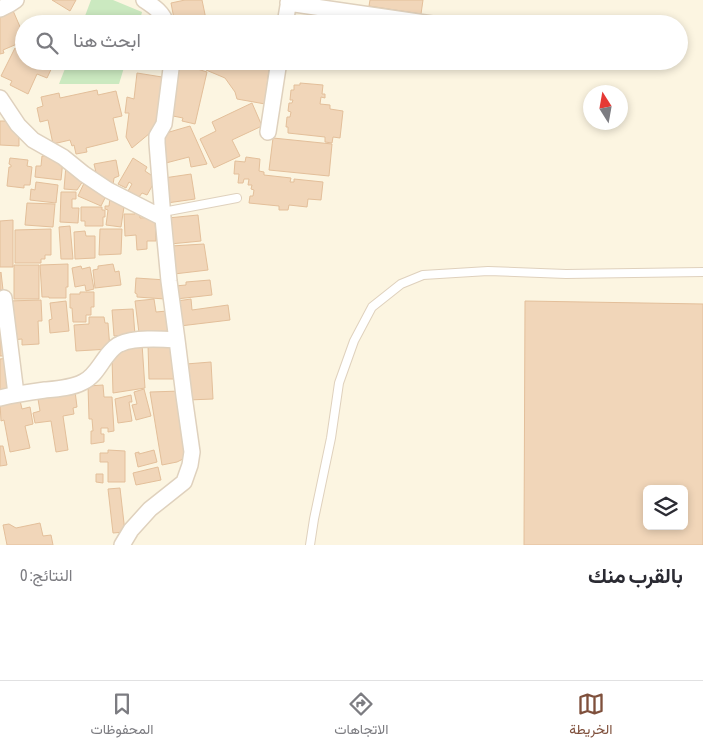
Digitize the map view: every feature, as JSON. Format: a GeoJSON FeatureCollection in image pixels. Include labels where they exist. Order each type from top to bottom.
{"type":"FeatureCollection","features":[{"type":"Feature","properties":{"kind":"street"},"geometry":{"type":"LineString","coordinates":[[0,9],[16,0]]}},
{"type":"Feature","properties":{"kind":"street"},"geometry":{"type":"LineString","coordinates":[[144,0],[154,6],[162,15]]}},
{"type":"Feature","properties":{"kind":"street"},"geometry":{"type":"LineString","coordinates":[[287,15],[289,2],[374,15]]}},
{"type":"Feature","properties":{"kind":"street"},"geometry":{"type":"LineString","coordinates":[[122,545],[131,530],[150,509],[184,482],[192,452],[168,281],[157,143],[157,136],[164,124],[171,70]]}},
{"type":"Feature","properties":{"kind":"street"},"geometry":{"type":"LineString","coordinates":[[268,132],[278,70]]}},
{"type":"Feature","properties":{"kind":"street"},"geometry":{"type":"LineString","coordinates":[[0,98],[18,125],[33,140],[63,157],[108,190],[163,215]]}},
{"type":"Feature","properties":{"kind":"street"},"geometry":{"type":"LineString","coordinates":[[4,298],[16,394]]}},
{"type":"Feature","properties":{"kind":"street"},"geometry":{"type":"LineString","coordinates":[[0,398],[83,383],[115,347],[130,340],[177,340]]}},
{"type":"Feature","properties":{"kind":"lane"},"geometry":{"type":"LineString","coordinates":[[163,215],[236,198]]}},
{"type":"Feature","properties":{"kind":"lane"},"geometry":{"type":"LineString","coordinates":[[310,545],[331,438],[339,384],[354,341],[372,307],[400,284],[423,275],[488,271],[566,274],[703,272]]}},
{"type":"Feature","properties":{"kind":"green space"},"geometry":{"type":"Polygon","coordinates":[[[91,0],[113,0],[142,12],[141,15],[85,15],[91,0]]]}},
{"type":"Feature","properties":{"kind":"green space"},"geometry":{"type":"Polygon","coordinates":[[[64,70],[123,70],[119,84],[59,84],[64,70]]]}},
{"type":"Feature","properties":{"kind":"building"},"geometry":{"type":"Polygon","coordinates":[[[52,0],[76,0],[70,11],[52,0]]]}},
{"type":"Feature","properties":{"kind":"building"},"geometry":{"type":"Polygon","coordinates":[[[185,0],[202,0],[205,15],[173,15],[171,3],[185,0]]]}},
{"type":"Feature","properties":{"kind":"building"},"geometry":{"type":"Polygon","coordinates":[[[370,0],[423,0],[421,14],[369,6],[370,0]]]}},
{"type":"Feature","properties":{"kind":"building"},"geometry":{"type":"Polygon","coordinates":[[[11,6],[15,15],[15,45],[3,50],[4,53],[0,54],[0,11],[11,6]]]}},
{"type":"Feature","properties":{"kind":"building"},"geometry":{"type":"Polygon","coordinates":[[[15,48],[15,70],[51,70],[47,78],[37,74],[28,94],[10,85],[12,81],[1,76],[15,48]]]}},
{"type":"Feature","properties":{"kind":"building"},"geometry":{"type":"Polygon","coordinates":[[[179,70],[200,70],[207,72],[195,124],[182,121],[183,118],[168,115],[179,70]]]}},
{"type":"Feature","properties":{"kind":"building"},"geometry":{"type":"Polygon","coordinates":[[[206,70],[269,70],[265,104],[237,99],[235,92],[225,78],[206,70]]]}},
{"type":"Feature","properties":{"kind":"building"},"geometry":{"type":"Polygon","coordinates":[[[137,73],[162,77],[156,128],[132,148],[126,137],[129,113],[125,113],[127,97],[134,99],[137,73]]]}},
{"type":"Feature","properties":{"kind":"building"},"geometry":{"type":"Polygon","coordinates":[[[300,83],[323,85],[322,94],[325,94],[325,98],[321,97],[320,104],[330,105],[330,109],[343,111],[340,138],[333,137],[332,143],[325,142],[325,137],[288,133],[288,127],[286,127],[287,117],[290,117],[291,112],[288,111],[289,103],[292,103],[293,100],[290,100],[291,90],[294,90],[294,85],[300,85],[300,83]]]}},
{"type":"Feature","properties":{"kind":"building"},"geometry":{"type":"Polygon","coordinates":[[[97,90],[98,95],[116,91],[122,116],[113,118],[118,140],[86,148],[87,152],[76,154],[74,145],[72,146],[70,140],[53,144],[48,120],[40,122],[37,108],[43,106],[41,97],[59,93],[60,98],[97,90]]]}},
{"type":"Feature","properties":{"kind":"building"},"geometry":{"type":"Polygon","coordinates":[[[252,103],[262,126],[232,140],[240,156],[214,168],[200,139],[216,131],[212,122],[252,103]]]}},
{"type":"Feature","properties":{"kind":"building"},"geometry":{"type":"Polygon","coordinates":[[[0,121],[13,121],[12,131],[19,132],[19,146],[0,145],[0,121]]]}},
{"type":"Feature","properties":{"kind":"building"},"geometry":{"type":"Polygon","coordinates":[[[190,126],[207,164],[191,167],[189,157],[162,164],[159,135],[190,126]]]}},
{"type":"Feature","properties":{"kind":"building"},"geometry":{"type":"Polygon","coordinates":[[[273,138],[332,144],[329,176],[269,170],[273,138]]]}},
{"type":"Feature","properties":{"kind":"building"},"geometry":{"type":"Polygon","coordinates":[[[46,154],[63,160],[61,180],[35,177],[36,166],[41,166],[42,156],[46,156],[46,154]]]}},
{"type":"Feature","properties":{"kind":"building"},"geometry":{"type":"Polygon","coordinates":[[[246,157],[260,159],[259,171],[264,172],[264,175],[291,178],[290,182],[294,182],[294,179],[323,182],[321,200],[308,199],[307,207],[289,205],[288,210],[279,210],[279,206],[249,203],[250,196],[253,196],[254,190],[251,189],[252,185],[248,185],[249,179],[244,179],[243,183],[238,183],[239,174],[234,174],[235,161],[245,162],[246,157]]]}},
{"type":"Feature","properties":{"kind":"building"},"geometry":{"type":"Polygon","coordinates":[[[10,158],[28,160],[27,166],[32,167],[30,185],[24,185],[24,188],[7,186],[9,167],[11,167],[9,164],[10,158]]]}},
{"type":"Feature","properties":{"kind":"building"},"geometry":{"type":"Polygon","coordinates":[[[133,158],[147,167],[145,171],[154,177],[155,181],[147,195],[142,193],[139,197],[128,191],[132,184],[129,182],[126,188],[118,184],[133,158]]]}},
{"type":"Feature","properties":{"kind":"building"},"geometry":{"type":"Polygon","coordinates":[[[116,160],[119,176],[114,178],[113,185],[98,181],[94,164],[116,160]]]}},
{"type":"Feature","properties":{"kind":"building"},"geometry":{"type":"Polygon","coordinates":[[[66,165],[85,178],[77,190],[64,189],[66,165]]]}},
{"type":"Feature","properties":{"kind":"building"},"geometry":{"type":"Polygon","coordinates":[[[191,174],[195,199],[167,203],[164,178],[191,174]]]}},
{"type":"Feature","properties":{"kind":"building"},"geometry":{"type":"Polygon","coordinates":[[[85,181],[108,192],[101,206],[78,196],[85,181]]]}},
{"type":"Feature","properties":{"kind":"building"},"geometry":{"type":"Polygon","coordinates":[[[36,182],[58,185],[56,203],[30,200],[31,189],[35,190],[36,182]]]}},
{"type":"Feature","properties":{"kind":"building"},"geometry":{"type":"Polygon","coordinates":[[[61,192],[76,192],[76,199],[72,199],[72,208],[79,208],[78,223],[60,222],[61,192]]]}},
{"type":"Feature","properties":{"kind":"building"},"geometry":{"type":"Polygon","coordinates":[[[110,198],[125,200],[121,227],[106,225],[108,210],[105,209],[105,206],[109,206],[110,198]]]}},
{"type":"Feature","properties":{"kind":"building"},"geometry":{"type":"Polygon","coordinates":[[[27,203],[55,204],[53,227],[25,225],[27,203]]]}},
{"type":"Feature","properties":{"kind":"building"},"geometry":{"type":"Polygon","coordinates":[[[81,207],[102,207],[102,210],[105,210],[103,226],[85,226],[85,221],[81,221],[81,207]]]}},
{"type":"Feature","properties":{"kind":"building"},"geometry":{"type":"Polygon","coordinates":[[[140,211],[140,218],[155,217],[156,241],[147,241],[147,249],[137,250],[136,235],[125,236],[124,214],[135,214],[135,212],[140,211]]]}},
{"type":"Feature","properties":{"kind":"building"},"geometry":{"type":"Polygon","coordinates":[[[198,215],[201,241],[170,244],[168,218],[198,215]]]}},
{"type":"Feature","properties":{"kind":"building"},"geometry":{"type":"Polygon","coordinates":[[[13,220],[13,267],[0,267],[0,221],[13,220]]]}},
{"type":"Feature","properties":{"kind":"building"},"geometry":{"type":"Polygon","coordinates":[[[70,226],[73,259],[61,259],[59,227],[70,226]]]}},
{"type":"Feature","properties":{"kind":"building"},"geometry":{"type":"Polygon","coordinates":[[[51,229],[51,255],[45,255],[45,259],[41,259],[41,263],[15,263],[15,230],[51,229]]]}},
{"type":"Feature","properties":{"kind":"building"},"geometry":{"type":"Polygon","coordinates":[[[100,229],[122,229],[121,254],[99,255],[100,229]]]}},
{"type":"Feature","properties":{"kind":"building"},"geometry":{"type":"Polygon","coordinates":[[[85,231],[86,236],[95,236],[95,258],[75,259],[74,232],[85,231]]]}},
{"type":"Feature","properties":{"kind":"building"},"geometry":{"type":"Polygon","coordinates":[[[204,244],[208,270],[174,274],[171,246],[204,244]]]}},
{"type":"Feature","properties":{"kind":"building"},"geometry":{"type":"Polygon","coordinates":[[[68,264],[66,298],[42,297],[40,265],[68,264]]]}},
{"type":"Feature","properties":{"kind":"building"},"geometry":{"type":"Polygon","coordinates":[[[113,264],[115,272],[119,271],[121,285],[95,288],[93,270],[98,269],[98,266],[113,264]]]}},
{"type":"Feature","properties":{"kind":"building"},"geometry":{"type":"Polygon","coordinates":[[[14,265],[39,265],[39,299],[14,299],[14,265]]]}},
{"type":"Feature","properties":{"kind":"building"},"geometry":{"type":"Polygon","coordinates":[[[81,266],[82,269],[90,267],[94,289],[86,291],[85,285],[75,287],[72,268],[81,266]]]}},
{"type":"Feature","properties":{"kind":"building"},"geometry":{"type":"Polygon","coordinates":[[[1,272],[3,290],[0,290],[1,272]]]}},
{"type":"Feature","properties":{"kind":"building"},"geometry":{"type":"Polygon","coordinates":[[[136,278],[166,280],[165,299],[137,297],[135,293],[136,278]]]}},
{"type":"Feature","properties":{"kind":"building"},"geometry":{"type":"Polygon","coordinates":[[[210,280],[212,295],[176,299],[175,286],[186,285],[186,282],[210,280]]]}},
{"type":"Feature","properties":{"kind":"building"},"geometry":{"type":"Polygon","coordinates":[[[80,292],[94,292],[94,307],[91,307],[91,315],[86,315],[86,322],[73,322],[70,294],[80,294],[80,292]]]}},
{"type":"Feature","properties":{"kind":"building"},"geometry":{"type":"Polygon","coordinates":[[[154,299],[156,312],[167,311],[169,331],[139,333],[135,301],[154,299]]]}},
{"type":"Feature","properties":{"kind":"building"},"geometry":{"type":"Polygon","coordinates":[[[191,299],[192,310],[228,305],[230,320],[180,326],[177,301],[191,299]]]}},
{"type":"Feature","properties":{"kind":"building"},"geometry":{"type":"Polygon","coordinates":[[[41,300],[42,321],[38,321],[39,344],[22,345],[22,339],[11,340],[8,301],[41,300]]]}},
{"type":"Feature","properties":{"kind":"building"},"geometry":{"type":"Polygon","coordinates":[[[66,301],[69,331],[50,333],[49,320],[52,319],[50,303],[66,301]]]}},
{"type":"Feature","properties":{"kind":"building"},"geometry":{"type":"Polygon","coordinates":[[[525,301],[703,304],[703,545],[524,545],[525,301]]]}},
{"type":"Feature","properties":{"kind":"building"},"geometry":{"type":"Polygon","coordinates":[[[133,309],[135,335],[114,336],[112,310],[133,309]]]}},
{"type":"Feature","properties":{"kind":"building"},"geometry":{"type":"Polygon","coordinates":[[[89,317],[104,317],[105,323],[108,323],[110,349],[76,351],[74,325],[89,324],[89,317]]]}},
{"type":"Feature","properties":{"kind":"building"},"geometry":{"type":"Polygon","coordinates":[[[0,319],[7,344],[2,345],[4,356],[0,356],[0,319]]]}},
{"type":"Feature","properties":{"kind":"building"},"geometry":{"type":"Polygon","coordinates":[[[142,344],[145,388],[113,393],[112,358],[123,347],[142,344]]]}},
{"type":"Feature","properties":{"kind":"building"},"geometry":{"type":"Polygon","coordinates":[[[148,345],[174,345],[174,379],[149,379],[148,345]]]}},
{"type":"Feature","properties":{"kind":"building"},"geometry":{"type":"Polygon","coordinates":[[[8,358],[12,393],[0,394],[0,359],[8,358]]]}},
{"type":"Feature","properties":{"kind":"building"},"geometry":{"type":"Polygon","coordinates":[[[211,362],[213,399],[188,400],[186,364],[211,362]]]}},
{"type":"Feature","properties":{"kind":"building"},"geometry":{"type":"Polygon","coordinates":[[[103,385],[104,397],[112,397],[114,431],[108,432],[108,428],[101,428],[101,434],[104,434],[104,442],[91,444],[91,431],[93,431],[92,419],[89,419],[88,386],[103,385]]]}},
{"type":"Feature","properties":{"kind":"building"},"geometry":{"type":"Polygon","coordinates":[[[144,389],[151,416],[136,420],[132,405],[137,404],[134,392],[144,389]]]}},
{"type":"Feature","properties":{"kind":"building"},"geometry":{"type":"Polygon","coordinates":[[[75,391],[77,407],[73,408],[74,414],[63,416],[68,450],[56,452],[51,421],[35,423],[33,413],[40,411],[38,399],[40,399],[40,396],[75,391]]]}},
{"type":"Feature","properties":{"kind":"building"},"geometry":{"type":"Polygon","coordinates":[[[181,391],[188,448],[185,458],[162,465],[150,392],[181,391]]]}},
{"type":"Feature","properties":{"kind":"building"},"geometry":{"type":"Polygon","coordinates":[[[131,395],[132,402],[129,402],[132,421],[118,423],[115,399],[131,395]]]}},
{"type":"Feature","properties":{"kind":"building"},"geometry":{"type":"Polygon","coordinates":[[[19,396],[22,409],[30,407],[33,424],[25,426],[30,448],[10,452],[4,420],[1,421],[0,403],[19,396]]]}},
{"type":"Feature","properties":{"kind":"building"},"geometry":{"type":"Polygon","coordinates":[[[0,446],[3,446],[7,465],[0,466],[0,446]]]}},
{"type":"Feature","properties":{"kind":"building"},"geometry":{"type":"Polygon","coordinates":[[[108,450],[125,451],[125,482],[108,482],[108,462],[100,462],[100,453],[108,453],[108,450]]]}},
{"type":"Feature","properties":{"kind":"building"},"geometry":{"type":"Polygon","coordinates":[[[154,450],[157,462],[138,467],[135,453],[139,452],[139,454],[154,450]]]}},
{"type":"Feature","properties":{"kind":"building"},"geometry":{"type":"Polygon","coordinates":[[[158,467],[161,480],[136,485],[133,473],[158,467]]]}},
{"type":"Feature","properties":{"kind":"building"},"geometry":{"type":"Polygon","coordinates":[[[96,474],[103,474],[103,483],[96,482],[96,474]]]}},
{"type":"Feature","properties":{"kind":"building"},"geometry":{"type":"Polygon","coordinates":[[[120,488],[125,532],[113,533],[108,489],[120,488]]]}},
{"type":"Feature","properties":{"kind":"building"},"geometry":{"type":"Polygon","coordinates":[[[40,523],[43,536],[51,535],[53,545],[7,545],[3,525],[9,524],[16,528],[40,523]]]}}]}
